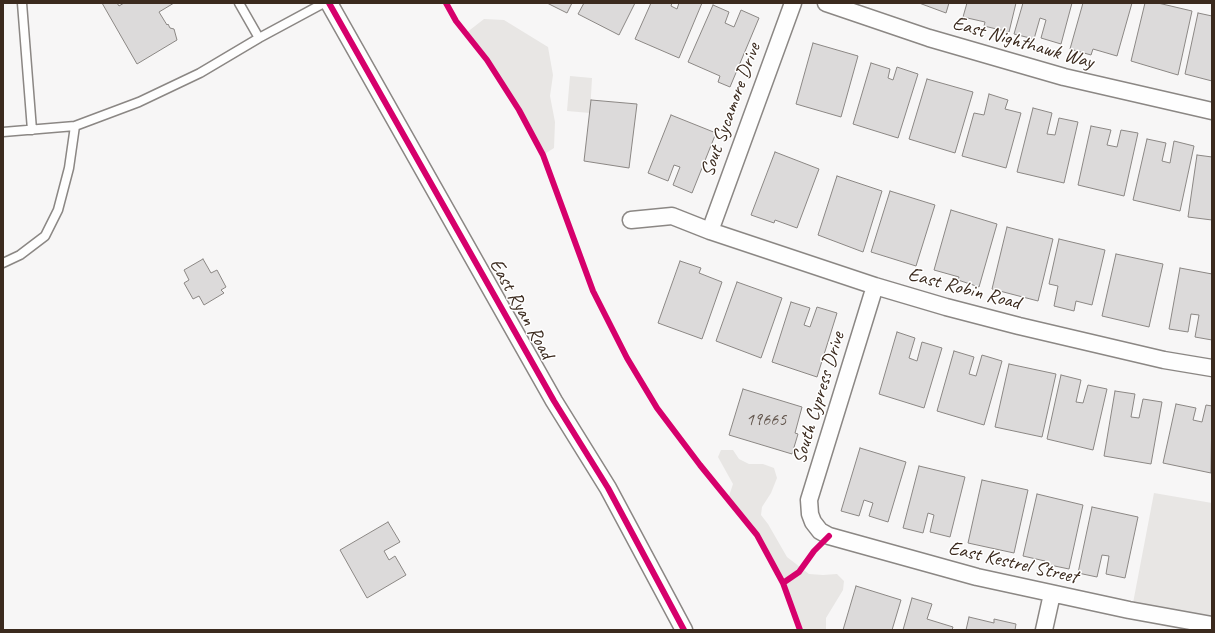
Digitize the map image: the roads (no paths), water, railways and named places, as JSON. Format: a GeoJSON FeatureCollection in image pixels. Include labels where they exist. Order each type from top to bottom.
{"type":"FeatureCollection","features":[{"type":"Feature","properties":{"kind":"street","name":"East Ryan Road"},"geometry":{"type":"LineString","coordinates":[[329,3],[554,400],[608,488],[684,630]]}},
{"type":"Feature","properties":{"kind":"street","name":"Sout Sycamore Drive"},"geometry":{"type":"LineString","coordinates":[[710,231],[793,3]]}},
{"type":"Feature","properties":{"kind":"street","name":"East Nighthawk Way"},"geometry":{"type":"LineString","coordinates":[[826,3],[930,38],[1064,77],[1212,111]]}},
{"type":"Feature","properties":{"kind":"street","name":"East Robin Road"},"geometry":{"type":"LineString","coordinates":[[631,220],[672,216],[710,231],[875,286],[1019,326],[1164,360],[1212,368]]}},
{"type":"Feature","properties":{"kind":"street","name":"South Cypress Drive"},"geometry":{"type":"LineString","coordinates":[[813,522],[810,514],[809,500],[875,286]]}},
{"type":"Feature","properties":{"kind":"street","name":"East Kestrel Street"},"geometry":{"type":"LineString","coordinates":[[813,522],[820,531],[829,536],[918,561],[1052,594],[1212,625]]}},
{"type":"Feature","properties":{"kind":"street"},"geometry":{"type":"LineString","coordinates":[[1044,630],[1052,594]]}},
{"type":"Feature","properties":{"kind":"lane"},"geometry":{"type":"LineString","coordinates":[[22,3],[32,130]]}},
{"type":"Feature","properties":{"kind":"lane"},"geometry":{"type":"LineString","coordinates":[[239,3],[260,38]]}},
{"type":"Feature","properties":{"kind":"lane"},"geometry":{"type":"LineString","coordinates":[[3,132],[75,126],[139,102],[200,73],[324,3]]}},
{"type":"Feature","properties":{"kind":"lane"},"geometry":{"type":"LineString","coordinates":[[3,263],[20,255],[45,236],[58,210],[69,168],[75,126]]}}]}
